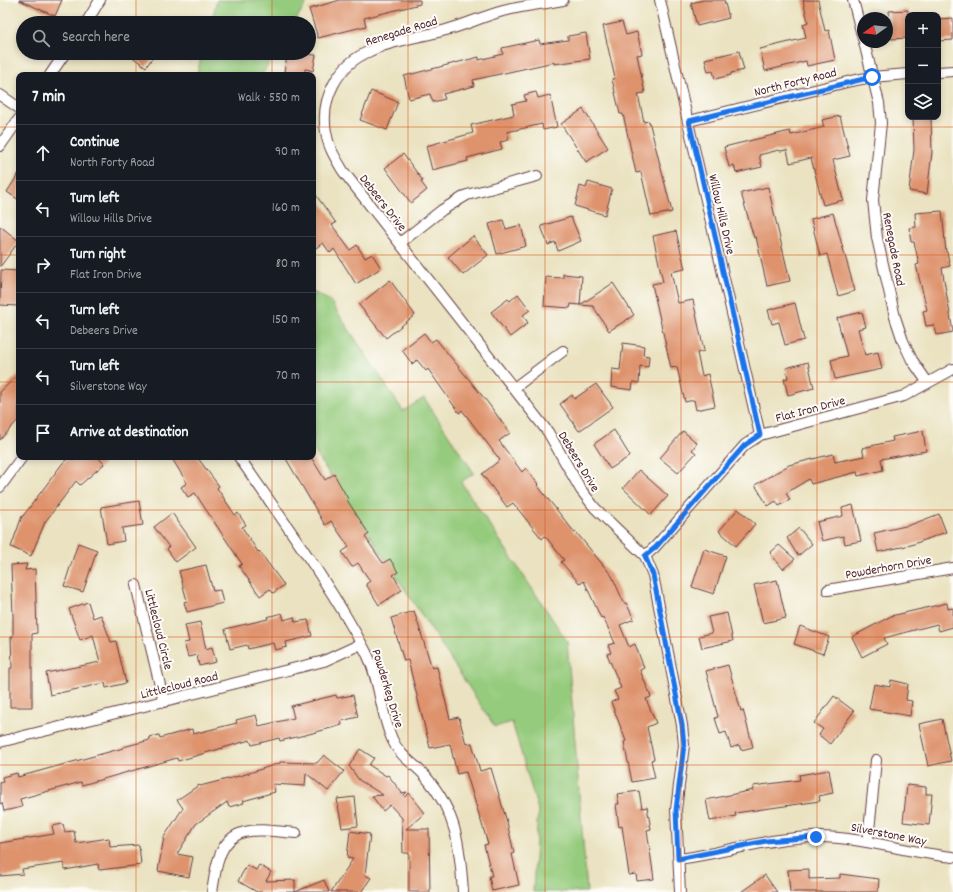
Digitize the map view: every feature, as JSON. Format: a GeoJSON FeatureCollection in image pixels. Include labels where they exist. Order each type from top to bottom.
{"type":"FeatureCollection","features":[{"type":"Feature","properties":{"kind":"street"},"geometry":{"type":"LineString","coordinates":[[90,16],[100,0]]}},
{"type":"Feature","properties":{"kind":"street","name":"Renegade Road"},"geometry":{"type":"LineString","coordinates":[[329,90],[339,74],[353,61],[369,51],[454,28],[503,11],[563,0]]}},
{"type":"Feature","properties":{"kind":"street","name":"Willow Hills Drive"},"geometry":{"type":"LineString","coordinates":[[660,0],[760,435]]}},
{"type":"Feature","properties":{"kind":"street","name":"Renegade Road"},"geometry":{"type":"LineString","coordinates":[[853,0],[857,16]]}},
{"type":"Feature","properties":{"kind":"street","name":"Renegade Road"},"geometry":{"type":"LineString","coordinates":[[865,48],[881,123],[874,200],[877,238],[895,318],[903,341],[912,360],[928,383]]}},
{"type":"Feature","properties":{"kind":"street"},"geometry":{"type":"LineString","coordinates":[[52,72],[61,60]]}},
{"type":"Feature","properties":{"kind":"street"},"geometry":{"type":"LineString","coordinates":[[941,72],[953,71]]}},
{"type":"Feature","properties":{"kind":"street","name":"North Forty Road"},"geometry":{"type":"LineString","coordinates":[[689,121],[872,77],[905,74]]}},
{"type":"Feature","properties":{"kind":"street","name":"Debeers Drive"},"geometry":{"type":"LineString","coordinates":[[329,90],[325,111],[326,132],[332,153],[343,171],[548,432],[580,490],[595,508],[645,556],[653,575],[682,725],[684,745],[676,810],[680,892]]}},
{"type":"Feature","properties":{"kind":"street"},"geometry":{"type":"LineString","coordinates":[[0,95],[16,106]]}},
{"type":"Feature","properties":{"kind":"street"},"geometry":{"type":"LineString","coordinates":[[0,146],[16,124]]}},
{"type":"Feature","properties":{"kind":"street"},"geometry":{"type":"LineString","coordinates":[[400,243],[448,206],[468,195],[537,176]]}},
{"type":"Feature","properties":{"kind":"street"},"geometry":{"type":"LineString","coordinates":[[514,388],[563,351]]}},
{"type":"Feature","properties":{"kind":"street","name":"Flat Iron Drive"},"geometry":{"type":"LineString","coordinates":[[645,556],[656,547],[745,445],[760,435],[904,396],[953,369]]}},
{"type":"Feature","properties":{"kind":"street"},"geometry":{"type":"LineString","coordinates":[[0,487],[20,460]]}},
{"type":"Feature","properties":{"kind":"street","name":"Powderkeg Drive"},"geometry":{"type":"LineString","coordinates":[[242,460],[349,619],[373,670],[386,724],[392,740],[400,753],[425,775],[436,789],[450,813],[456,828],[460,848],[463,892]]}},
{"type":"Feature","properties":{"kind":"street","name":"Powderhorn Drive"},"geometry":{"type":"LineString","coordinates":[[828,590],[953,568]]}},
{"type":"Feature","properties":{"kind":"street","name":"Littlecloud Circle"},"geometry":{"type":"LineString","coordinates":[[136,585],[164,702]]}},
{"type":"Feature","properties":{"kind":"street","name":"Littlecloud Road"},"geometry":{"type":"LineString","coordinates":[[0,742],[324,661],[361,644]]}},
{"type":"Feature","properties":{"kind":"street"},"geometry":{"type":"LineString","coordinates":[[868,841],[876,760]]}},
{"type":"Feature","properties":{"kind":"street"},"geometry":{"type":"LineString","coordinates":[[212,892],[218,859],[224,845],[231,838],[241,832],[254,830],[296,833]]}},
{"type":"Feature","properties":{"kind":"street","name":"Silverstone Way"},"geometry":{"type":"LineString","coordinates":[[678,859],[766,841],[789,838],[846,838],[868,841],[919,853],[953,857]]}},
{"type":"Feature","properties":{"kind":"green space"},"geometry":{"type":"Polygon","coordinates":[[[217,0],[308,0],[298,16],[213,16],[217,0]]]}},
{"type":"Feature","properties":{"kind":"green space"},"geometry":{"type":"Polygon","coordinates":[[[200,60],[271,60],[264,72],[198,72],[200,60]]]}},
{"type":"Feature","properties":{"kind":"green space"},"geometry":{"type":"Polygon","coordinates":[[[316,294],[330,301],[403,411],[424,398],[474,473],[461,482],[567,641],[587,892],[533,892],[538,810],[512,722],[495,727],[316,454],[316,294]]]}},
{"type":"Feature","properties":{"kind":"building"},"geometry":{"type":"Polygon","coordinates":[[[19,0],[62,0],[55,16],[19,0]]]}},
{"type":"Feature","properties":{"kind":"building"},"geometry":{"type":"Polygon","coordinates":[[[340,0],[420,0],[420,4],[364,18],[366,26],[318,38],[316,32],[316,16],[311,16],[309,9],[340,0]]]}},
{"type":"Feature","properties":{"kind":"building"},"geometry":{"type":"Polygon","coordinates":[[[703,0],[724,0],[729,18],[697,26],[691,3],[703,0]]]}},
{"type":"Feature","properties":{"kind":"building"},"geometry":{"type":"Polygon","coordinates":[[[803,0],[818,0],[825,31],[829,30],[835,60],[807,66],[806,61],[765,71],[760,49],[806,38],[803,24],[808,22],[803,0]]]}},
{"type":"Feature","properties":{"kind":"building"},"geometry":{"type":"Polygon","coordinates":[[[908,10],[908,12],[905,12],[905,38],[893,39],[893,12],[889,11],[908,10]]]}},
{"type":"Feature","properties":{"kind":"building"},"geometry":{"type":"Polygon","coordinates":[[[953,18],[953,40],[941,41],[941,19],[953,18]]]}},
{"type":"Feature","properties":{"kind":"building"},"geometry":{"type":"Polygon","coordinates":[[[622,22],[626,35],[637,32],[642,54],[637,55],[645,93],[638,94],[644,122],[649,121],[672,212],[651,216],[641,172],[636,173],[623,114],[620,114],[612,79],[615,78],[603,26],[622,22]]]}},
{"type":"Feature","properties":{"kind":"building"},"geometry":{"type":"Polygon","coordinates":[[[586,33],[590,59],[554,64],[554,62],[473,80],[474,86],[443,94],[445,99],[433,102],[430,94],[409,99],[404,76],[479,57],[479,60],[503,54],[502,48],[539,40],[540,44],[568,40],[568,36],[586,33]]]}},
{"type":"Feature","properties":{"kind":"building"},"geometry":{"type":"Polygon","coordinates":[[[739,51],[744,70],[715,79],[713,71],[708,72],[705,59],[739,51]]]}},
{"type":"Feature","properties":{"kind":"building"},"geometry":{"type":"Polygon","coordinates":[[[136,60],[151,60],[146,67],[136,60]]]}},
{"type":"Feature","properties":{"kind":"building"},"geometry":{"type":"Polygon","coordinates":[[[286,60],[315,60],[313,71],[305,69],[304,72],[284,71],[286,60]]]}},
{"type":"Feature","properties":{"kind":"building"},"geometry":{"type":"Polygon","coordinates":[[[371,91],[398,102],[387,130],[360,120],[371,91]]]}},
{"type":"Feature","properties":{"kind":"building"},"geometry":{"type":"Polygon","coordinates":[[[536,92],[538,98],[550,95],[557,127],[543,130],[542,124],[507,132],[509,140],[500,142],[502,149],[467,158],[468,161],[432,170],[426,146],[473,133],[471,125],[514,115],[512,104],[526,101],[524,95],[536,92]]]}},
{"type":"Feature","properties":{"kind":"building"},"geometry":{"type":"Polygon","coordinates":[[[583,109],[608,148],[586,162],[561,124],[583,109]]]}},
{"type":"Feature","properties":{"kind":"building"},"geometry":{"type":"Polygon","coordinates":[[[840,116],[850,156],[833,160],[843,200],[823,205],[811,158],[790,163],[787,150],[779,150],[759,155],[762,167],[736,173],[734,165],[729,167],[724,147],[790,131],[791,135],[824,127],[822,120],[840,116]]]}},
{"type":"Feature","properties":{"kind":"building"},"geometry":{"type":"Polygon","coordinates":[[[913,120],[931,120],[932,152],[927,194],[909,191],[914,150],[913,120]]]}},
{"type":"Feature","properties":{"kind":"building"},"geometry":{"type":"Polygon","coordinates":[[[403,154],[423,181],[421,182],[427,190],[411,203],[385,168],[403,154]]]}},
{"type":"Feature","properties":{"kind":"building"},"geometry":{"type":"Polygon","coordinates":[[[16,178],[16,198],[7,192],[16,178]]]}},
{"type":"Feature","properties":{"kind":"building"},"geometry":{"type":"Polygon","coordinates":[[[588,182],[612,189],[605,215],[575,206],[580,186],[586,188],[588,182]]]}},
{"type":"Feature","properties":{"kind":"building"},"geometry":{"type":"Polygon","coordinates":[[[768,187],[790,281],[767,286],[756,237],[754,238],[741,193],[768,187]]]}},
{"type":"Feature","properties":{"kind":"building"},"geometry":{"type":"Polygon","coordinates":[[[316,195],[336,223],[332,225],[350,250],[357,245],[365,258],[372,254],[381,268],[356,284],[334,249],[330,253],[323,243],[316,248],[316,195]]]}},
{"type":"Feature","properties":{"kind":"building"},"geometry":{"type":"Polygon","coordinates":[[[942,211],[946,252],[950,266],[942,268],[953,332],[937,335],[934,325],[926,326],[923,311],[927,310],[916,265],[919,264],[914,242],[911,242],[909,228],[916,227],[915,213],[942,211]]]}},
{"type":"Feature","properties":{"kind":"building"},"geometry":{"type":"Polygon","coordinates":[[[833,213],[855,291],[838,296],[827,254],[820,256],[811,219],[833,213]]]}},
{"type":"Feature","properties":{"kind":"building"},"geometry":{"type":"Polygon","coordinates":[[[571,217],[581,241],[558,251],[555,242],[548,245],[541,226],[571,217]]]}},
{"type":"Feature","properties":{"kind":"building"},"geometry":{"type":"Polygon","coordinates":[[[503,220],[506,229],[521,225],[526,246],[497,254],[489,224],[503,220]]]}},
{"type":"Feature","properties":{"kind":"building"},"geometry":{"type":"Polygon","coordinates":[[[0,226],[16,239],[16,245],[0,267],[0,226]]]}},
{"type":"Feature","properties":{"kind":"building"},"geometry":{"type":"Polygon","coordinates":[[[676,231],[685,269],[671,272],[678,303],[693,300],[704,351],[697,353],[702,376],[708,374],[715,406],[696,410],[694,400],[685,402],[677,367],[671,368],[652,284],[663,282],[653,236],[676,231]]]}},
{"type":"Feature","properties":{"kind":"building"},"geometry":{"type":"Polygon","coordinates":[[[473,236],[488,255],[463,275],[448,257],[473,236]]]}},
{"type":"Feature","properties":{"kind":"building"},"geometry":{"type":"Polygon","coordinates":[[[1,270],[16,271],[16,306],[0,305],[1,270]]]}},
{"type":"Feature","properties":{"kind":"building"},"geometry":{"type":"Polygon","coordinates":[[[563,274],[582,276],[580,305],[571,304],[570,308],[544,306],[546,277],[563,278],[563,274]]]}},
{"type":"Feature","properties":{"kind":"building"},"geometry":{"type":"Polygon","coordinates":[[[390,280],[415,315],[386,338],[359,305],[390,280]]]}},
{"type":"Feature","properties":{"kind":"building"},"geometry":{"type":"Polygon","coordinates":[[[613,283],[634,315],[609,331],[593,306],[580,305],[613,283]]]}},
{"type":"Feature","properties":{"kind":"building"},"geometry":{"type":"Polygon","coordinates":[[[518,294],[530,310],[523,315],[528,323],[510,337],[491,312],[508,299],[510,301],[518,294]]]}},
{"type":"Feature","properties":{"kind":"building"},"geometry":{"type":"Polygon","coordinates":[[[795,303],[804,340],[785,345],[779,322],[772,324],[768,310],[795,303]]]}},
{"type":"Feature","properties":{"kind":"building"},"geometry":{"type":"Polygon","coordinates":[[[862,312],[866,327],[858,329],[865,355],[878,352],[882,369],[835,379],[831,360],[847,356],[837,318],[862,312]]]}},
{"type":"Feature","properties":{"kind":"building"},"geometry":{"type":"Polygon","coordinates":[[[424,333],[431,342],[436,339],[488,403],[510,433],[499,441],[522,472],[526,468],[538,484],[537,485],[575,533],[576,532],[612,576],[624,603],[626,603],[634,619],[620,625],[629,647],[635,644],[644,668],[640,670],[651,697],[646,699],[656,723],[647,727],[654,759],[651,760],[655,778],[632,782],[624,742],[626,741],[611,702],[618,699],[614,691],[621,688],[607,654],[611,653],[608,645],[615,643],[603,617],[601,618],[584,581],[580,584],[561,562],[564,560],[545,536],[542,539],[513,503],[507,507],[482,474],[500,460],[462,410],[459,413],[428,369],[426,371],[417,360],[412,364],[402,350],[424,333]]]}},
{"type":"Feature","properties":{"kind":"building"},"geometry":{"type":"Polygon","coordinates":[[[623,343],[644,346],[643,355],[649,356],[648,367],[640,366],[639,383],[633,382],[632,390],[611,387],[612,369],[620,370],[623,343]]]}},
{"type":"Feature","properties":{"kind":"building"},"geometry":{"type":"Polygon","coordinates":[[[808,362],[814,388],[788,395],[784,379],[788,378],[786,368],[808,362]]]}},
{"type":"Feature","properties":{"kind":"building"},"geometry":{"type":"Polygon","coordinates":[[[16,377],[16,422],[0,440],[0,392],[16,377]]]}},
{"type":"Feature","properties":{"kind":"building"},"geometry":{"type":"Polygon","coordinates":[[[596,384],[613,407],[579,431],[560,404],[572,395],[574,399],[596,384]]]}},
{"type":"Feature","properties":{"kind":"building"},"geometry":{"type":"Polygon","coordinates":[[[614,430],[630,456],[610,469],[594,444],[614,430]]]}},
{"type":"Feature","properties":{"kind":"building"},"geometry":{"type":"Polygon","coordinates":[[[683,431],[697,443],[692,450],[696,453],[678,473],[660,458],[683,431]]]}},
{"type":"Feature","properties":{"kind":"building"},"geometry":{"type":"Polygon","coordinates":[[[923,431],[926,451],[881,459],[883,470],[858,476],[857,472],[811,484],[809,479],[786,493],[790,500],[779,506],[776,501],[768,506],[755,485],[789,465],[833,454],[835,462],[864,456],[862,448],[893,441],[892,437],[923,431]]]}},
{"type":"Feature","properties":{"kind":"building"},"geometry":{"type":"Polygon","coordinates":[[[66,460],[101,460],[104,464],[80,485],[76,481],[45,522],[31,556],[11,547],[22,516],[66,460]]]}},
{"type":"Feature","properties":{"kind":"building"},"geometry":{"type":"Polygon","coordinates":[[[173,460],[199,460],[219,486],[217,488],[235,515],[238,513],[246,525],[242,527],[258,552],[259,551],[284,585],[273,593],[270,589],[260,596],[239,566],[242,564],[195,493],[188,497],[181,487],[187,483],[173,460]]]}},
{"type":"Feature","properties":{"kind":"building"},"geometry":{"type":"Polygon","coordinates":[[[287,460],[313,460],[325,480],[334,474],[348,499],[347,500],[369,534],[365,537],[383,563],[390,559],[398,572],[393,575],[402,590],[379,605],[366,584],[370,581],[358,563],[352,567],[342,552],[349,547],[331,521],[325,525],[287,460]]]}},
{"type":"Feature","properties":{"kind":"building"},"geometry":{"type":"Polygon","coordinates":[[[639,470],[668,496],[651,515],[623,488],[639,470]]]}},
{"type":"Feature","properties":{"kind":"building"},"geometry":{"type":"Polygon","coordinates":[[[139,501],[143,525],[122,528],[124,541],[107,544],[101,507],[139,501]]]}},
{"type":"Feature","properties":{"kind":"building"},"geometry":{"type":"Polygon","coordinates":[[[853,505],[861,541],[845,544],[843,536],[822,541],[817,522],[843,516],[842,508],[853,505]]]}},
{"type":"Feature","properties":{"kind":"building"},"geometry":{"type":"Polygon","coordinates":[[[738,509],[755,524],[736,546],[719,531],[738,509]]]}},
{"type":"Feature","properties":{"kind":"building"},"geometry":{"type":"Polygon","coordinates":[[[172,513],[196,547],[176,562],[167,549],[169,547],[154,527],[172,513]]]}},
{"type":"Feature","properties":{"kind":"building"},"geometry":{"type":"Polygon","coordinates":[[[939,514],[946,532],[911,545],[878,552],[874,533],[910,525],[939,514]]]}},
{"type":"Feature","properties":{"kind":"building"},"geometry":{"type":"Polygon","coordinates":[[[799,528],[812,544],[798,556],[787,538],[799,528]]]}},
{"type":"Feature","properties":{"kind":"building"},"geometry":{"type":"Polygon","coordinates":[[[78,543],[97,550],[83,592],[64,586],[78,543]]]}},
{"type":"Feature","properties":{"kind":"building"},"geometry":{"type":"Polygon","coordinates":[[[779,545],[795,559],[783,569],[770,553],[779,545]]]}},
{"type":"Feature","properties":{"kind":"building"},"geometry":{"type":"Polygon","coordinates":[[[704,549],[726,556],[714,594],[692,587],[704,549]]]}},
{"type":"Feature","properties":{"kind":"building"},"geometry":{"type":"Polygon","coordinates":[[[27,564],[25,570],[35,569],[37,633],[32,634],[32,707],[10,707],[10,668],[12,668],[11,637],[13,637],[11,565],[27,564]]]}},
{"type":"Feature","properties":{"kind":"building"},"geometry":{"type":"Polygon","coordinates":[[[206,565],[213,591],[220,590],[223,603],[187,612],[184,602],[187,601],[179,571],[206,565]]]}},
{"type":"Feature","properties":{"kind":"building"},"geometry":{"type":"Polygon","coordinates":[[[777,580],[786,618],[763,623],[754,585],[777,580]]]}},
{"type":"Feature","properties":{"kind":"building"},"geometry":{"type":"Polygon","coordinates":[[[88,602],[93,618],[101,615],[111,642],[116,641],[126,683],[106,688],[105,683],[50,695],[46,673],[100,662],[93,635],[80,640],[69,609],[88,602]]]}},
{"type":"Feature","properties":{"kind":"building"},"geometry":{"type":"Polygon","coordinates":[[[947,603],[948,609],[953,608],[953,627],[939,631],[937,624],[884,638],[887,644],[862,657],[852,637],[891,616],[947,603]]]}},
{"type":"Feature","properties":{"kind":"building"},"geometry":{"type":"Polygon","coordinates":[[[414,611],[432,668],[437,667],[450,719],[459,717],[466,744],[472,743],[480,771],[491,768],[507,822],[519,885],[492,891],[489,876],[492,876],[484,845],[488,844],[466,772],[457,774],[450,744],[430,748],[408,660],[404,661],[391,618],[414,611]]]}},
{"type":"Feature","properties":{"kind":"building"},"geometry":{"type":"Polygon","coordinates":[[[282,613],[284,620],[294,617],[295,622],[308,620],[312,636],[286,642],[287,647],[275,650],[273,643],[248,649],[247,645],[230,649],[225,629],[268,619],[267,617],[282,613]]]}},
{"type":"Feature","properties":{"kind":"building"},"geometry":{"type":"Polygon","coordinates":[[[727,613],[733,641],[702,648],[699,636],[712,633],[708,617],[727,613]]]}},
{"type":"Feature","properties":{"kind":"building"},"geometry":{"type":"Polygon","coordinates":[[[200,622],[206,649],[212,647],[216,662],[199,666],[197,655],[188,657],[184,643],[189,642],[185,625],[200,622]]]}},
{"type":"Feature","properties":{"kind":"building"},"geometry":{"type":"Polygon","coordinates":[[[800,626],[829,637],[823,654],[794,644],[800,626]]]}},
{"type":"Feature","properties":{"kind":"building"},"geometry":{"type":"Polygon","coordinates":[[[728,665],[741,711],[743,710],[753,747],[741,750],[739,745],[731,748],[726,732],[720,734],[715,718],[718,717],[706,671],[728,665]]]}},
{"type":"Feature","properties":{"kind":"building"},"geometry":{"type":"Polygon","coordinates":[[[891,680],[908,684],[906,700],[912,701],[910,716],[869,709],[874,684],[890,687],[891,680]]]}},
{"type":"Feature","properties":{"kind":"building"},"geometry":{"type":"Polygon","coordinates":[[[336,695],[337,698],[353,695],[358,717],[341,721],[342,725],[280,741],[279,738],[252,745],[250,740],[178,761],[177,758],[82,785],[81,782],[20,799],[22,807],[4,811],[2,803],[0,804],[0,783],[3,782],[2,777],[17,773],[18,777],[150,740],[149,737],[159,735],[160,738],[192,729],[193,734],[237,723],[236,720],[256,715],[259,726],[294,718],[291,706],[336,695]]]}},
{"type":"Feature","properties":{"kind":"building"},"geometry":{"type":"Polygon","coordinates":[[[834,696],[854,711],[830,744],[819,735],[823,729],[814,723],[834,696]]]}},
{"type":"Feature","properties":{"kind":"building"},"geometry":{"type":"Polygon","coordinates":[[[942,719],[951,761],[928,766],[919,724],[942,719]]]}},
{"type":"Feature","properties":{"kind":"building"},"geometry":{"type":"Polygon","coordinates":[[[360,749],[374,758],[369,765],[386,776],[388,775],[402,793],[407,792],[404,795],[405,797],[409,793],[425,813],[406,829],[429,829],[430,892],[409,892],[409,853],[403,853],[402,818],[390,805],[383,811],[372,796],[383,795],[359,780],[349,766],[360,749]]]}},
{"type":"Feature","properties":{"kind":"building"},"geometry":{"type":"Polygon","coordinates":[[[324,755],[344,771],[328,791],[306,773],[305,786],[273,784],[275,792],[243,801],[244,803],[229,807],[227,802],[196,824],[177,854],[193,857],[189,877],[158,871],[164,837],[183,808],[177,800],[199,785],[243,775],[280,762],[317,763],[324,755]]]}},
{"type":"Feature","properties":{"kind":"building"},"geometry":{"type":"Polygon","coordinates":[[[829,770],[833,793],[819,796],[820,801],[735,813],[736,816],[710,821],[706,800],[753,790],[753,786],[800,780],[799,775],[829,770]]]}},
{"type":"Feature","properties":{"kind":"building"},"geometry":{"type":"Polygon","coordinates":[[[907,785],[926,787],[926,794],[932,794],[929,825],[903,822],[907,785]]]}},
{"type":"Feature","properties":{"kind":"building"},"geometry":{"type":"Polygon","coordinates":[[[639,791],[642,808],[647,807],[651,829],[647,830],[654,879],[637,881],[636,874],[629,875],[622,826],[619,827],[616,804],[619,804],[617,794],[639,791]]]}},
{"type":"Feature","properties":{"kind":"building"},"geometry":{"type":"Polygon","coordinates":[[[355,797],[358,826],[342,828],[337,799],[355,797]]]}},
{"type":"Feature","properties":{"kind":"building"},"geometry":{"type":"Polygon","coordinates":[[[63,824],[65,832],[74,831],[76,843],[109,838],[110,847],[139,845],[141,865],[99,870],[98,864],[65,870],[64,863],[22,869],[23,874],[0,876],[0,843],[54,834],[52,826],[63,824]]]}},
{"type":"Feature","properties":{"kind":"building"},"geometry":{"type":"Polygon","coordinates":[[[350,831],[370,834],[365,875],[371,878],[361,892],[331,892],[353,859],[347,858],[350,831]]]}},
{"type":"Feature","properties":{"kind":"building"},"geometry":{"type":"Polygon","coordinates":[[[247,865],[256,870],[259,865],[271,872],[266,881],[295,880],[295,892],[257,892],[238,881],[247,865]]]}},
{"type":"Feature","properties":{"kind":"building"},"geometry":{"type":"Polygon","coordinates":[[[809,869],[809,879],[840,878],[840,874],[879,879],[878,892],[790,892],[788,870],[809,869]]]}},
{"type":"Feature","properties":{"kind":"building"},"geometry":{"type":"Polygon","coordinates":[[[765,875],[777,892],[741,892],[765,875]]]}},
{"type":"Feature","properties":{"kind":"building"},"geometry":{"type":"Polygon","coordinates":[[[324,880],[329,892],[295,892],[324,880]]]}},
{"type":"Feature","properties":{"kind":"route"},"geometry":{"type":"LineString","coordinates":[[816,837],[766,841],[695,857],[678,859],[676,810],[684,745],[682,725],[653,575],[645,556],[656,547],[733,457],[745,445],[760,435],[689,121],[850,81],[872,77]]}}]}
